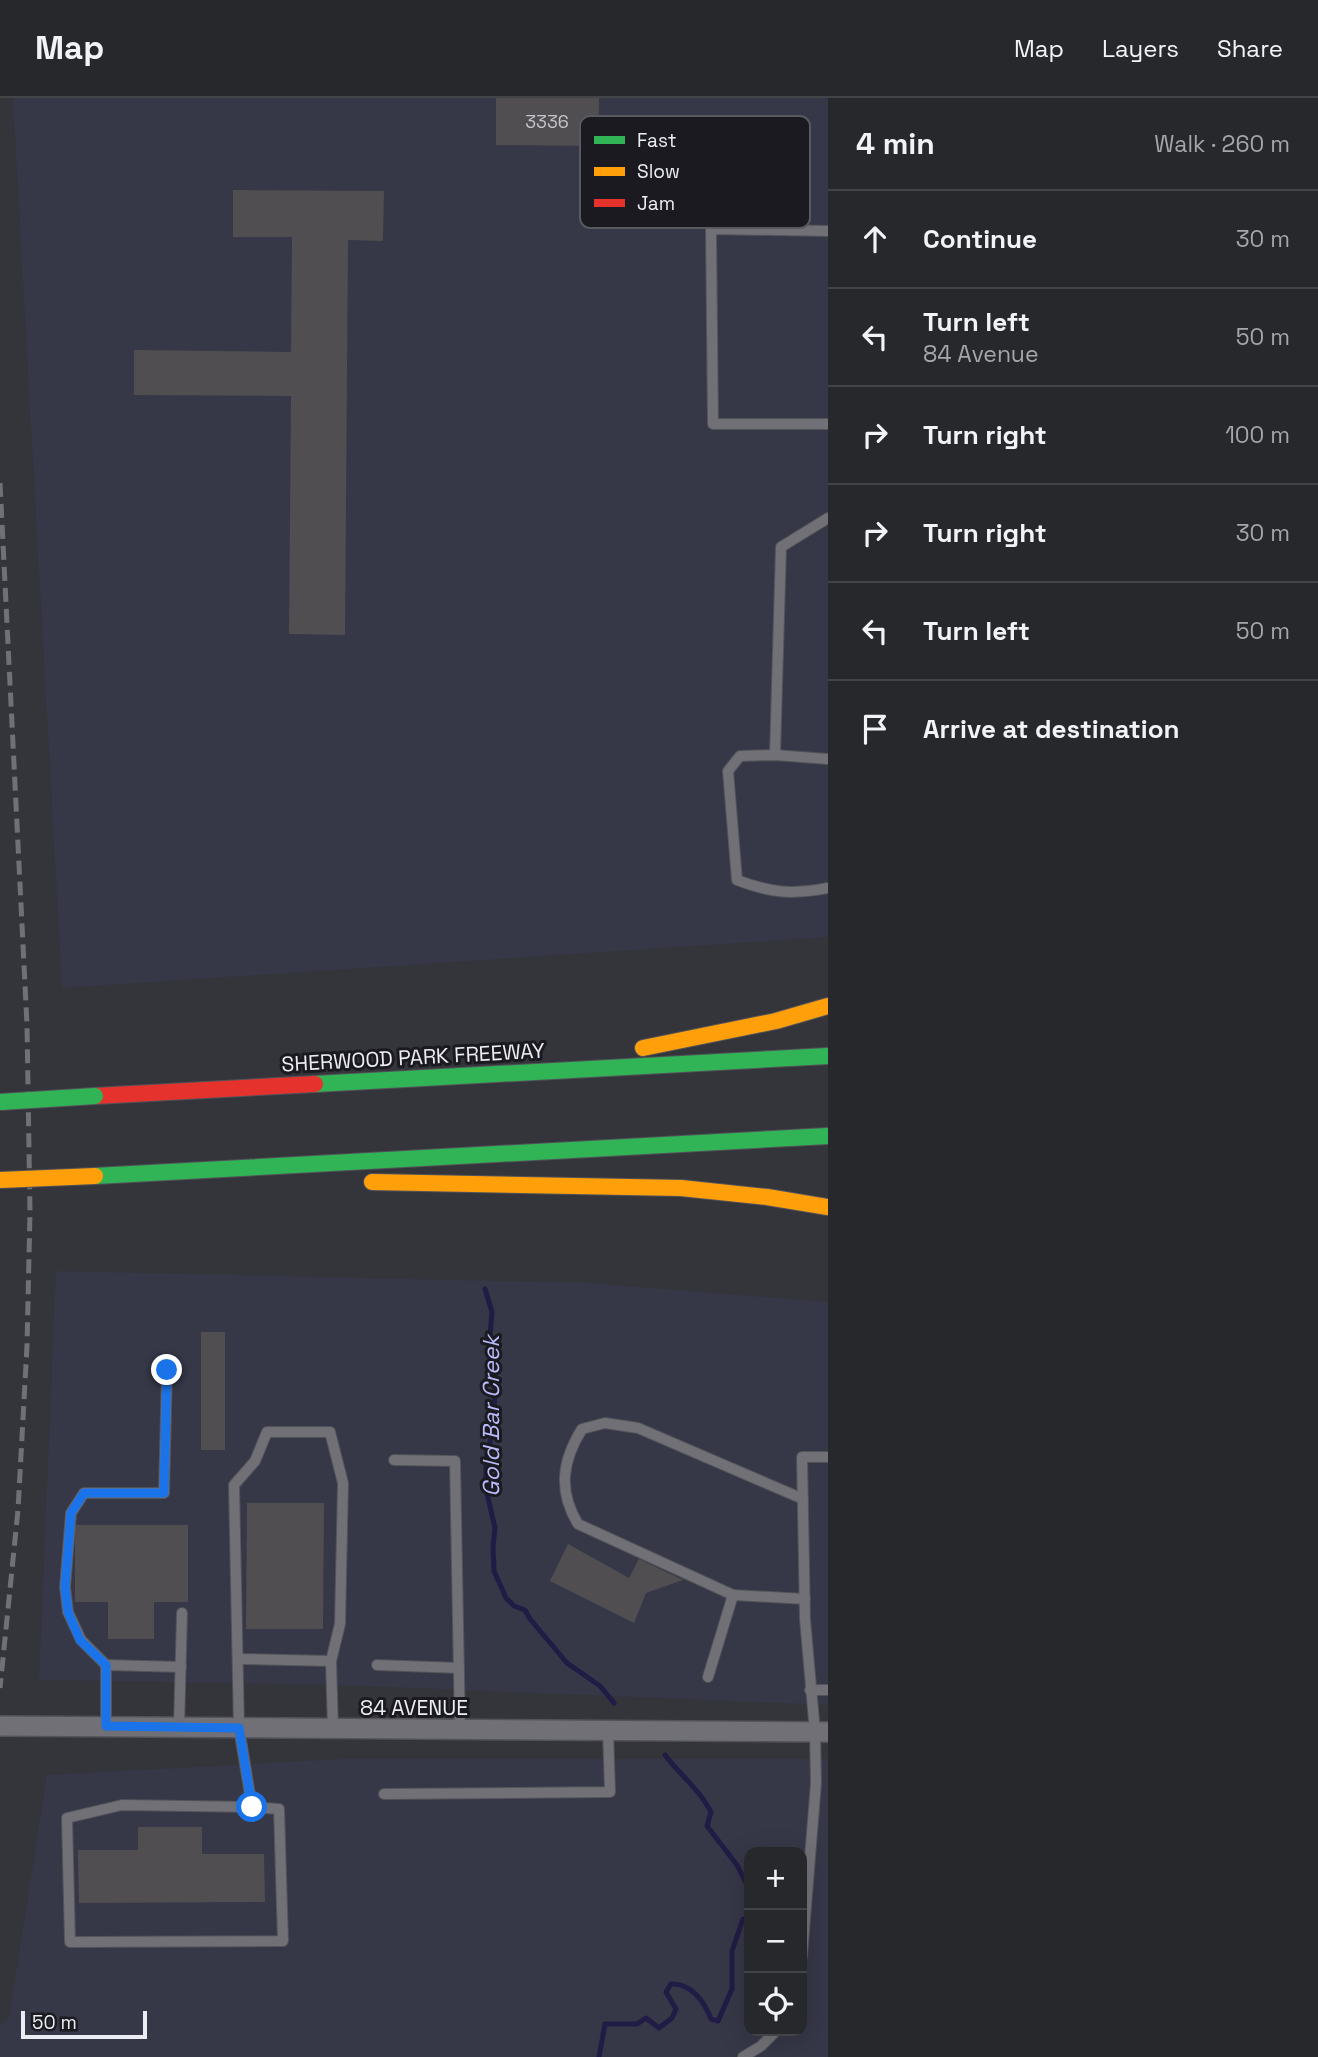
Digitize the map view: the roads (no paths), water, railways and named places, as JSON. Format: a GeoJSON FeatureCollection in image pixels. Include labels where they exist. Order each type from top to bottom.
{"type":"FeatureCollection","features":[{"type":"Feature","properties":{"kind":"highway"},"geometry":{"type":"LineString","coordinates":[[492,1073],[691,1039],[776,1021],[828,1006]]}},
{"type":"Feature","properties":{"kind":"highway","name":"SHERWOOD PARK FREEWAY"},"geometry":{"type":"LineString","coordinates":[[0,1102],[828,1056]]}},
{"type":"Feature","properties":{"kind":"highway"},"geometry":{"type":"LineString","coordinates":[[0,1180],[828,1136]]}},
{"type":"Feature","properties":{"kind":"highway"},"geometry":{"type":"LineString","coordinates":[[159,1172],[297,1181]]}},
{"type":"Feature","properties":{"kind":"highway"},"geometry":{"type":"LineString","coordinates":[[350,1182],[681,1188],[828,1207]]}},
{"type":"Feature","properties":{"kind":"street","name":"84 AVENUE"},"geometry":{"type":"LineString","coordinates":[[0,1726],[822,1732]]}},
{"type":"Feature","properties":{"kind":"lane"},"geometry":{"type":"LineString","coordinates":[[828,232],[711,229],[713,424],[828,424]]}},
{"type":"Feature","properties":{"kind":"lane"},"geometry":{"type":"LineString","coordinates":[[775,755],[781,547],[828,517]]}},
{"type":"Feature","properties":{"kind":"lane"},"geometry":{"type":"LineString","coordinates":[[828,759],[775,755],[740,756],[728,771],[737,880],[767,891],[802,893],[828,888]]}},
{"type":"Feature","properties":{"kind":"lane"},"geometry":{"type":"LineString","coordinates":[[167,1370],[164,1493],[84,1493],[71,1513],[65,1587],[68,1612],[80,1640],[106,1665],[181,1667]]}},
{"type":"Feature","properties":{"kind":"lane"},"geometry":{"type":"LineString","coordinates":[[803,1499],[638,1428],[605,1423],[582,1429],[570,1448],[564,1482],[568,1507],[578,1524],[733,1595],[805,1599]]}},
{"type":"Feature","properties":{"kind":"lane"},"geometry":{"type":"LineString","coordinates":[[252,1807],[239,1728],[234,1485],[255,1461],[267,1432],[330,1432],[344,1483],[340,1625],[331,1661],[333,1729]]}},
{"type":"Feature","properties":{"kind":"lane"},"geometry":{"type":"LineString","coordinates":[[806,1910],[822,1732],[810,1690],[802,1457],[828,1457]]}},
{"type":"Feature","properties":{"kind":"lane"},"geometry":{"type":"LineString","coordinates":[[394,1460],[455,1461],[460,1730]]}},
{"type":"Feature","properties":{"kind":"lane"},"geometry":{"type":"LineString","coordinates":[[709,1677],[733,1595]]}},
{"type":"Feature","properties":{"kind":"lane"},"geometry":{"type":"LineString","coordinates":[[179,1727],[182,1613]]}},
{"type":"Feature","properties":{"kind":"lane"},"geometry":{"type":"LineString","coordinates":[[239,1659],[331,1661]]}},
{"type":"Feature","properties":{"kind":"lane"},"geometry":{"type":"LineString","coordinates":[[106,1665],[106,1726]]}},
{"type":"Feature","properties":{"kind":"lane"},"geometry":{"type":"LineString","coordinates":[[377,1665],[459,1668]]}},
{"type":"Feature","properties":{"kind":"lane"},"geometry":{"type":"LineString","coordinates":[[810,1690],[828,1690]]}},
{"type":"Feature","properties":{"kind":"lane"},"geometry":{"type":"LineString","coordinates":[[384,1794],[610,1791],[608,1729]]}},
{"type":"Feature","properties":{"kind":"lane"},"geometry":{"type":"LineString","coordinates":[[122,1805],[252,1807],[279,1809],[283,1941],[70,1942],[67,1818],[122,1805]]}},
{"type":"Feature","properties":{"kind":"lane"},"geometry":{"type":"LineString","coordinates":[[743,2057],[771,2036]]}},
{"type":"Feature","properties":{"kind":"waterway","name":"Gold Bar Creek"},"geometry":{"type":"LineString","coordinates":[[485,1289],[492,1312],[489,1348],[495,1377],[494,1424],[486,1460],[486,1489],[495,1528],[494,1571],[506,1598],[514,1606],[525,1610],[567,1663],[600,1686],[614,1703]]}},
{"type":"Feature","properties":{"kind":"waterway"},"geometry":{"type":"LineString","coordinates":[[665,1755],[706,1804],[711,1812],[707,1826],[737,1865],[744,1879]]}},
{"type":"Feature","properties":{"kind":"waterway","name":"Gold Bar Creek"},"geometry":{"type":"LineString","coordinates":[[599,2057],[605,2024],[637,2024],[646,2018],[659,2028],[672,2018],[676,2009],[666,1992],[671,1984],[691,1990],[701,2000],[711,2019],[718,2021],[732,1989],[732,1951],[743,1919]]}},
{"type":"Feature","properties":{"kind":"railway"},"geometry":{"type":"LineString","coordinates":[[0,483],[27,1025],[30,1212],[27,1346],[18,1510],[0,1688]]}}]}
